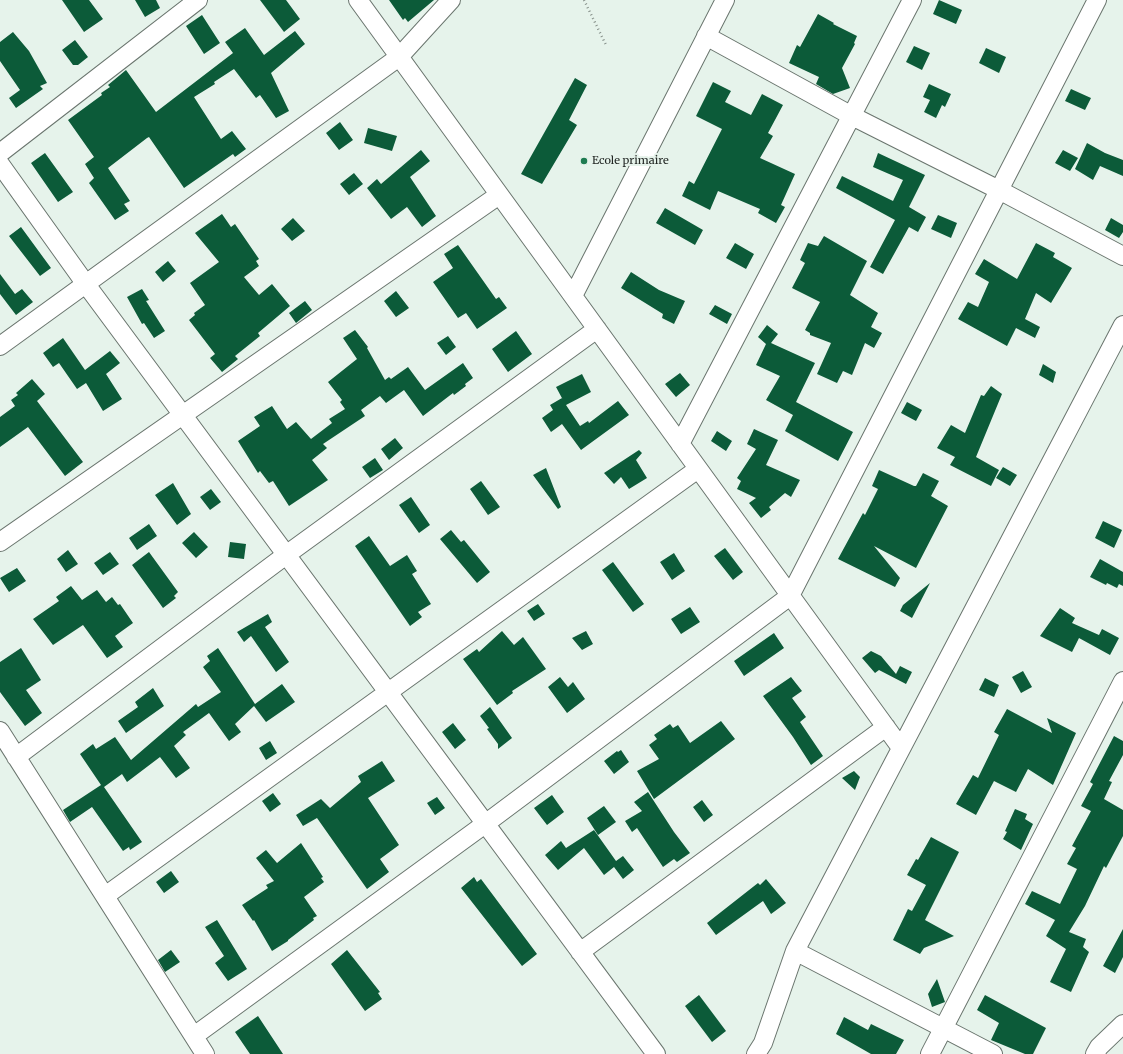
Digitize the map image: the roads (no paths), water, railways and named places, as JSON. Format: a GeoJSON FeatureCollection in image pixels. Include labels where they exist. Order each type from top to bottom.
{"type":"FeatureCollection","features":[{"type":"Feature","properties":{"kind":"street"},"geometry":{"type":"LineString","coordinates":[[0,153],[198,0]]}},
{"type":"Feature","properties":{"kind":"street"},"geometry":{"type":"LineString","coordinates":[[358,0],[901,748]]}},
{"type":"Feature","properties":{"kind":"street"},"geometry":{"type":"LineString","coordinates":[[0,346],[399,57],[451,0]]}},
{"type":"Feature","properties":{"kind":"street"},"geometry":{"type":"LineString","coordinates":[[573,296],[725,0]]}},
{"type":"Feature","properties":{"kind":"street"},"geometry":{"type":"LineString","coordinates":[[680,444],[912,0]]}},
{"type":"Feature","properties":{"kind":"street"},"geometry":{"type":"LineString","coordinates":[[194,1036],[485,824],[790,596],[1096,0]]}},
{"type":"Feature","properties":{"kind":"street"},"geometry":{"type":"LineString","coordinates":[[706,36],[852,116],[999,190],[1123,256]]}},
{"type":"Feature","properties":{"kind":"street"},"geometry":{"type":"LineString","coordinates":[[0,164],[182,415],[656,1054]]}},
{"type":"Feature","properties":{"kind":"street"},"geometry":{"type":"LineString","coordinates":[[0,542],[499,195]]}},
{"type":"Feature","properties":{"kind":"street"},"geometry":{"type":"LineString","coordinates":[[756,1054],[763,1043],[794,951],[1123,325]]}},
{"type":"Feature","properties":{"kind":"street"},"geometry":{"type":"LineString","coordinates":[[16,757],[286,554],[597,329]]}},
{"type":"Feature","properties":{"kind":"street"},"geometry":{"type":"LineString","coordinates":[[105,896],[698,469]]}},
{"type":"Feature","properties":{"kind":"street"},"geometry":{"type":"LineString","coordinates":[[930,1054],[1123,681]]}},
{"type":"Feature","properties":{"kind":"street"},"geometry":{"type":"LineString","coordinates":[[580,952],[886,727]]}},
{"type":"Feature","properties":{"kind":"street"},"geometry":{"type":"LineString","coordinates":[[0,731],[205,1054]]}},
{"type":"Feature","properties":{"kind":"street"},"geometry":{"type":"LineString","coordinates":[[794,951],[993,1054]]}},
{"type":"Feature","properties":{"kind":"street"},"geometry":{"type":"LineString","coordinates":[[1095,1054],[1099,1047],[1123,1024]]}},
{"type":"Feature","properties":{"kind":"place","name":"Ecole primaire"},"geometry":{"type":"Point","coordinates":[584,161]}}]}
